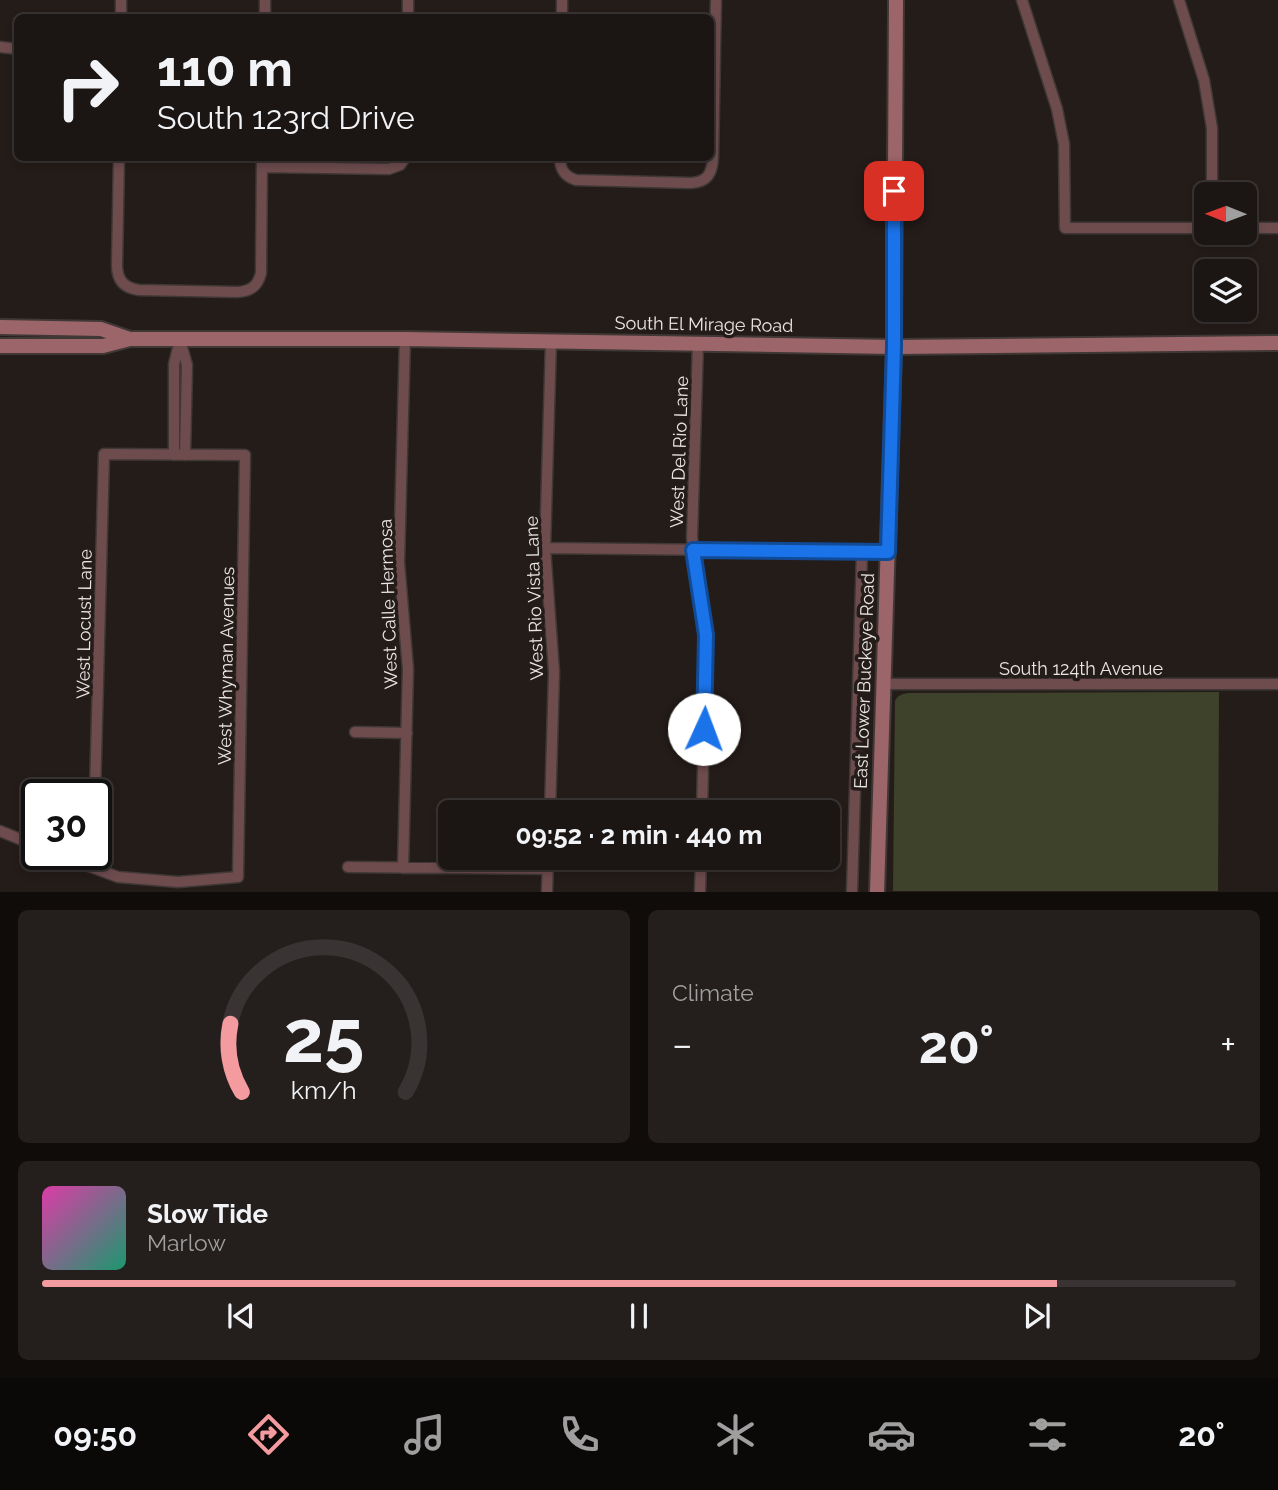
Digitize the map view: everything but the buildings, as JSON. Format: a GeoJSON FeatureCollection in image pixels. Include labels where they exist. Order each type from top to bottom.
{"type":"FeatureCollection","features":[{"type":"Feature","properties":{"kind":"main road","name":"East Lower Buckeye Road"},"geometry":{"type":"LineString","coordinates":[[877,891],[894,347],[896,0]]}},
{"type":"Feature","properties":{"kind":"main road","name":"South El Mirage Road"},"geometry":{"type":"LineString","coordinates":[[0,327],[101,329],[130,339]]}},
{"type":"Feature","properties":{"kind":"main road","name":"South El Mirage Road"},"geometry":{"type":"LineString","coordinates":[[0,346],[103,346],[130,339],[405,339],[894,347],[1278,343]]}},
{"type":"Feature","properties":{"kind":"street"},"geometry":{"type":"LineString","coordinates":[[714,105],[716,0]]}},
{"type":"Feature","properties":{"kind":"street"},"geometry":{"type":"LineString","coordinates":[[1022,0],[1057,108],[1064,144],[1065,228],[1194,228]]}},
{"type":"Feature","properties":{"kind":"street"},"geometry":{"type":"LineString","coordinates":[[1178,0],[1204,80],[1212,128],[1212,182]]}},
{"type":"Feature","properties":{"kind":"street"},"geometry":{"type":"LineString","coordinates":[[119,161],[117,265],[122,283],[139,290],[238,292],[254,288],[261,273],[262,162],[382,169],[396,167],[402,161]]}},
{"type":"Feature","properties":{"kind":"street"},"geometry":{"type":"LineString","coordinates":[[561,161],[562,169],[570,178],[691,183],[708,177],[713,161]]}},
{"type":"Feature","properties":{"kind":"street"},"geometry":{"type":"LineString","coordinates":[[1257,228],[1278,228]]}},
{"type":"Feature","properties":{"kind":"street","name":"West Calle Hermosa"},"geometry":{"type":"LineString","coordinates":[[403,868],[408,660],[399,562],[405,339]]}},
{"type":"Feature","properties":{"kind":"street"},"geometry":{"type":"LineString","coordinates":[[180,340],[187,365],[180,455]]}},
{"type":"Feature","properties":{"kind":"street","name":"West Rio Vista Lane"},"geometry":{"type":"LineString","coordinates":[[550,800],[554,672],[545,548],[551,341]]}},
{"type":"Feature","properties":{"kind":"street","name":"West Del Rio Lane"},"geometry":{"type":"LineString","coordinates":[[698,343],[693,550],[706,635],[702,800]]}},
{"type":"Feature","properties":{"kind":"street","name":"West Locust Lane"},"geometry":{"type":"LineString","coordinates":[[95,779],[104,454],[180,455]]}},
{"type":"Feature","properties":{"kind":"street","name":"West Whyman Avenues"},"geometry":{"type":"LineString","coordinates":[[103,870],[118,877],[178,882],[238,877],[245,455],[180,455]]}},
{"type":"Feature","properties":{"kind":"street"},"geometry":{"type":"LineString","coordinates":[[545,548],[888,552]]}},
{"type":"Feature","properties":{"kind":"street"},"geometry":{"type":"LineString","coordinates":[[852,891],[862,551]]}},
{"type":"Feature","properties":{"kind":"street","name":"South 124th Avenue"},"geometry":{"type":"LineString","coordinates":[[883,684],[1278,684]]}},
{"type":"Feature","properties":{"kind":"street"},"geometry":{"type":"LineString","coordinates":[[355,732],[407,733]]}},
{"type":"Feature","properties":{"kind":"street"},"geometry":{"type":"LineString","coordinates":[[0,831],[21,840]]}},
{"type":"Feature","properties":{"kind":"street"},"geometry":{"type":"LineString","coordinates":[[348,867],[438,868]]}},
{"type":"Feature","properties":{"kind":"street"},"geometry":{"type":"LineString","coordinates":[[547,891],[548,870]]}},
{"type":"Feature","properties":{"kind":"street"},"geometry":{"type":"LineString","coordinates":[[700,891],[701,870]]}},
{"type":"Feature","properties":{"kind":"green space"},"geometry":{"type":"Polygon","coordinates":[[[1219,692],[1218,891],[893,891],[895,701],[900,695],[1219,692]]]}},
{"type":"Feature","properties":{"kind":"route"},"geometry":{"type":"LineString","coordinates":[[704,729],[706,635],[693,550],[888,552],[894,347],[894,191]]}}]}
